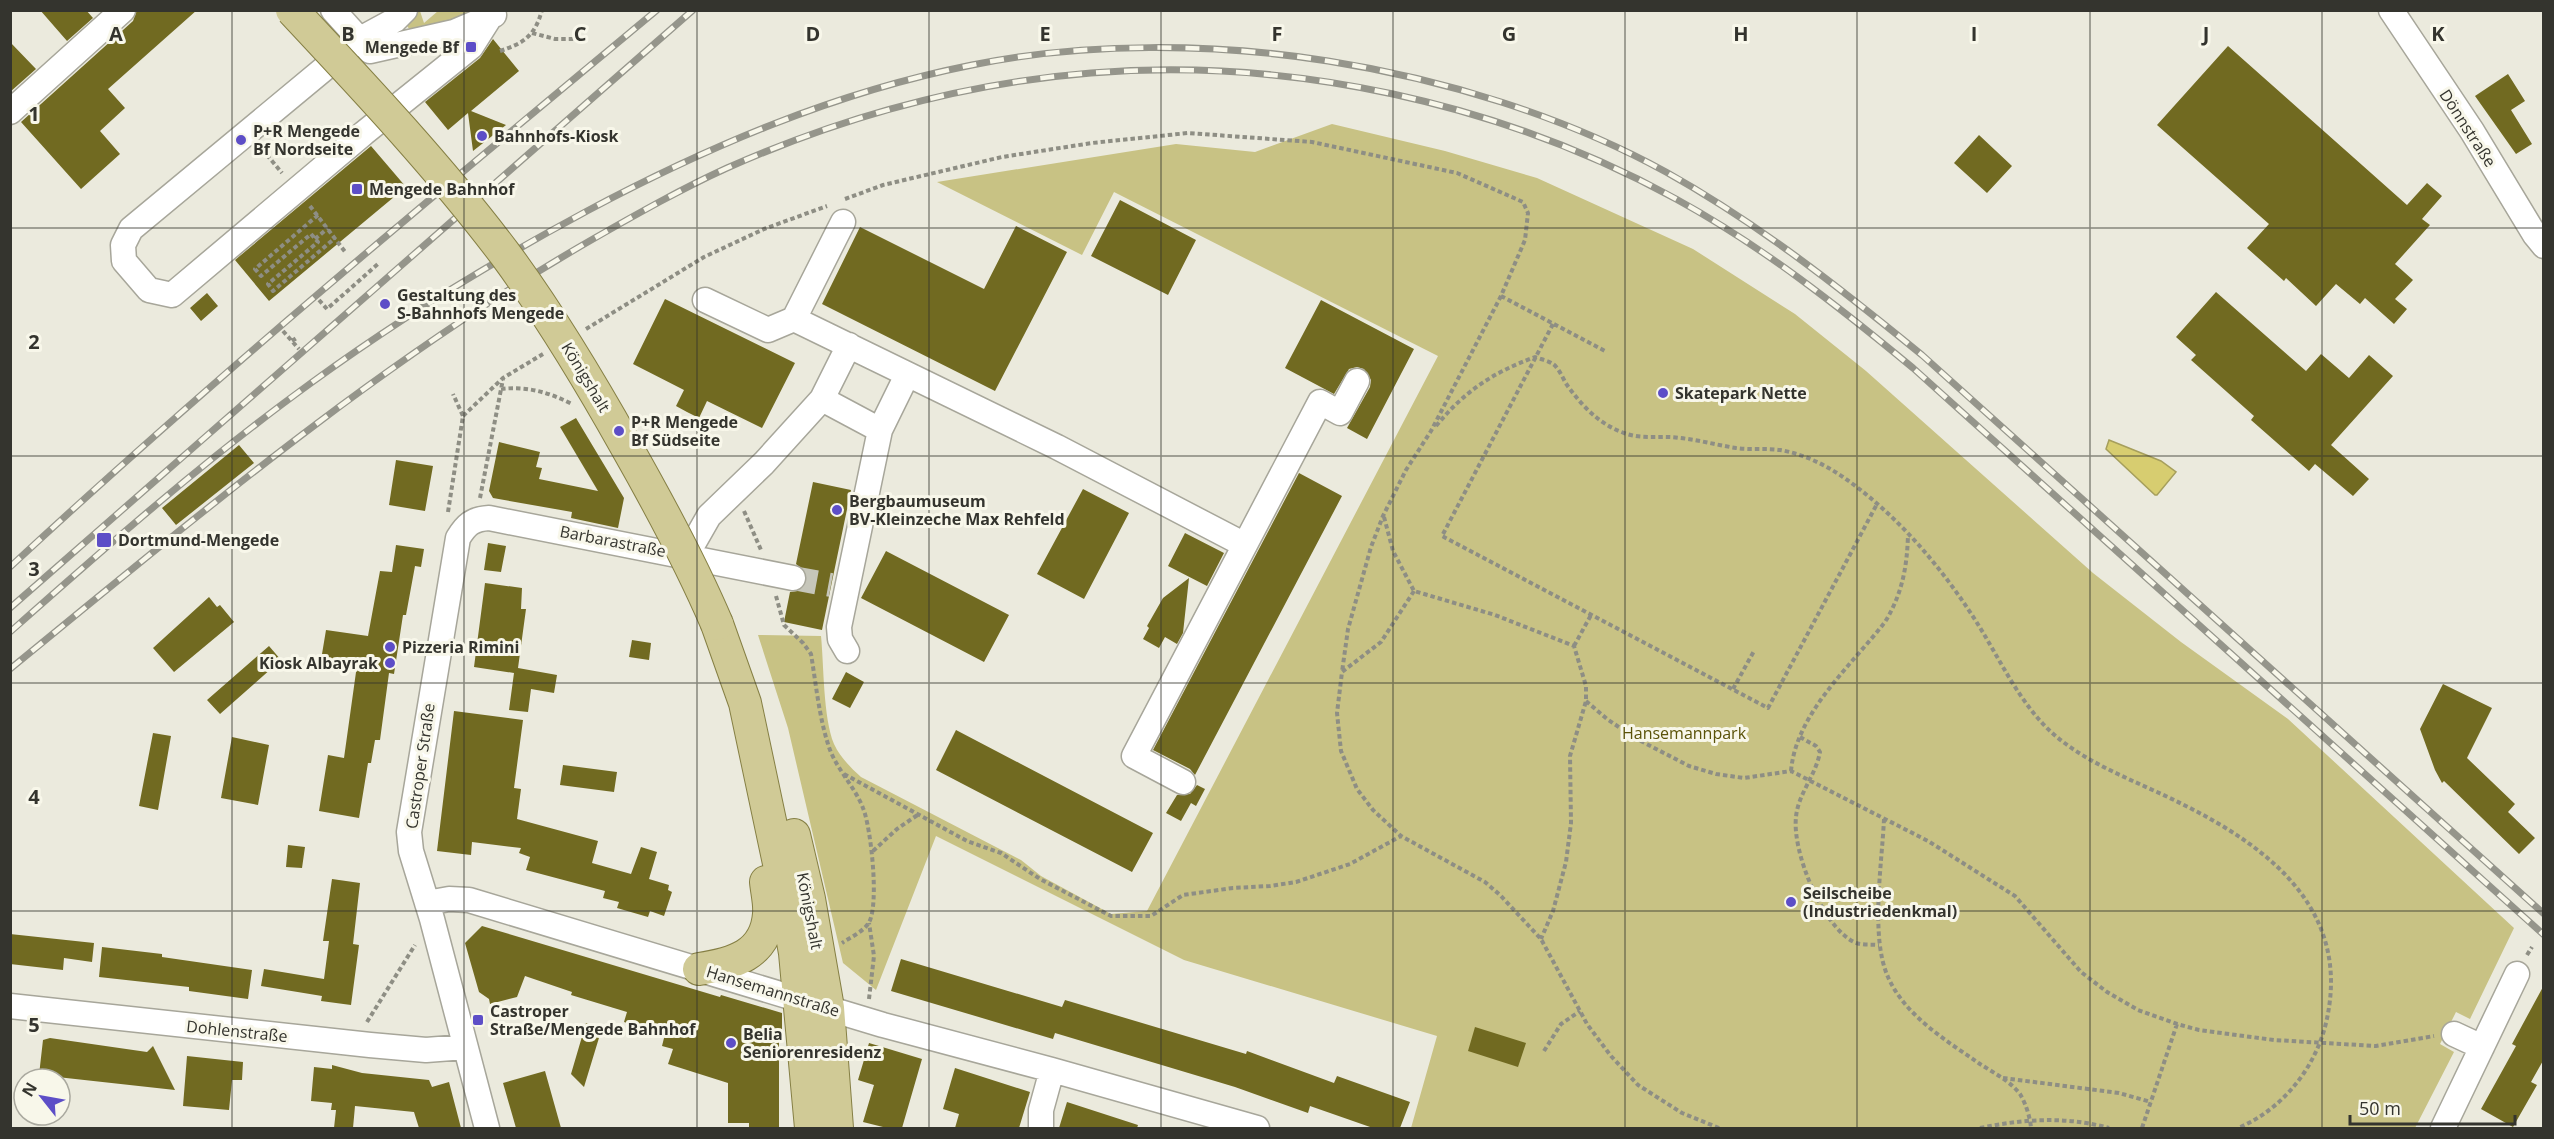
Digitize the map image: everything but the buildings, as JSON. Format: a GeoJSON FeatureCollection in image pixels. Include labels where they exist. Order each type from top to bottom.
{"type":"FeatureCollection","features":[{"type":"Feature","properties":{"kind":"main road","name":"Königshalt"},"geometry":{"type":"LineString","coordinates":[[292,10],[438,171],[504,253],[572,354],[662,509],[717,624],[745,703],[782,879],[795,953],[807,1122]]}},
{"type":"Feature","properties":{"kind":"main road","name":"Königshalt"},"geometry":{"type":"LineString","coordinates":[[745,703],[766,740],[795,836],[809,899],[828,1008],[837,1128]]}},
{"type":"Feature","properties":{"kind":"main road"},"geometry":{"type":"LineString","coordinates":[[699,969],[725,965],[747,955],[759,943],[767,928],[770,912],[751,791],[745,703]]}},
{"type":"Feature","properties":{"kind":"street"},"geometry":{"type":"LineString","coordinates":[[10,112],[123,10]]}},
{"type":"Feature","properties":{"kind":"street"},"geometry":{"type":"LineString","coordinates":[[333,10],[370,51],[454,32],[496,14]]}},
{"type":"Feature","properties":{"kind":"street","name":"Dönnstraße"},"geometry":{"type":"LineString","coordinates":[[2391,10],[2472,131],[2535,236],[2544,246]]}},
{"type":"Feature","properties":{"kind":"street"},"geometry":{"type":"LineString","coordinates":[[400,15],[360,39],[131,229],[123,245],[124,261],[149,290],[172,295],[476,42],[496,14]]}},
{"type":"Feature","properties":{"kind":"street"},"geometry":{"type":"LineString","coordinates":[[400,15],[396,31],[406,44]]}},
{"type":"Feature","properties":{"kind":"street"},"geometry":{"type":"LineString","coordinates":[[705,300],[768,330],[794,319],[837,209]]}},
{"type":"Feature","properties":{"kind":"street"},"geometry":{"type":"LineString","coordinates":[[794,319],[1057,447],[1245,545]]}},
{"type":"Feature","properties":{"kind":"street"},"geometry":{"type":"LineString","coordinates":[[691,556],[693,544],[709,516],[764,463],[822,399],[849,345]]}},
{"type":"Feature","properties":{"kind":"street"},"geometry":{"type":"LineString","coordinates":[[847,651],[840,639],[839,587],[880,430],[907,375]]}},
{"type":"Feature","properties":{"kind":"street"},"geometry":{"type":"LineString","coordinates":[[1183,782],[1134,756],[1320,402],[1340,413],[1357,381]]}},
{"type":"Feature","properties":{"kind":"street"},"geometry":{"type":"LineString","coordinates":[[822,399],[880,430]]}},
{"type":"Feature","properties":{"kind":"street"},"geometry":{"type":"LineString","coordinates":[[453,528],[465,526],[477,518]]}},
{"type":"Feature","properties":{"kind":"street","name":"Barbarastraße"},"geometry":{"type":"LineString","coordinates":[[477,518],[489,518],[691,556],[784,576]]}},
{"type":"Feature","properties":{"kind":"street","name":"Castroper Straße"},"geometry":{"type":"LineString","coordinates":[[453,528],[409,832],[411,851],[430,911],[487,1128]]}},
{"type":"Feature","properties":{"kind":"street","name":"Hansemannstraße"},"geometry":{"type":"LineString","coordinates":[[430,911],[449,899],[470,900],[894,1028],[1257,1128]]}},
{"type":"Feature","properties":{"kind":"street"},"geometry":{"type":"LineString","coordinates":[[2443,1128],[2517,974]]}},
{"type":"Feature","properties":{"kind":"street","name":"Dohlenstraße"},"geometry":{"type":"LineString","coordinates":[[10,1006],[353,1044],[426,1050],[465,1047]]}},
{"type":"Feature","properties":{"kind":"street"},"geometry":{"type":"LineString","coordinates":[[2454,1034],[2482,1047]]}},
{"type":"Feature","properties":{"kind":"street"},"geometry":{"type":"LineString","coordinates":[[1041,1128],[1041,1110],[1052,1070]]}},
{"type":"Feature","properties":{"kind":"path"},"geometry":{"type":"LineString","coordinates":[[500,51],[522,44],[539,22],[542,10]]}},
{"type":"Feature","properties":{"kind":"path"},"geometry":{"type":"LineString","coordinates":[[532,33],[555,39],[582,39]]}},
{"type":"Feature","properties":{"kind":"path"},"geometry":{"type":"LineString","coordinates":[[584,330],[704,257],[764,229],[837,209],[883,185],[991,160],[1092,143],[1188,133],[1311,142],[1457,173],[1523,202],[1528,213],[1526,240],[1501,296],[1431,431],[1383,516],[1358,587],[1348,629],[1337,713],[1341,751],[1356,789],[1373,810],[1401,836],[1485,882],[1541,939],[1587,1024],[1611,1056],[1638,1085],[1682,1113],[1719,1128]]}},
{"type":"Feature","properties":{"kind":"path"},"geometry":{"type":"LineString","coordinates":[[335,238],[273,291],[268,284],[318,242],[311,234],[261,276],[255,269],[318,215],[328,228],[346,253]]}},
{"type":"Feature","properties":{"kind":"path"},"geometry":{"type":"LineString","coordinates":[[315,239],[328,228]]}},
{"type":"Feature","properties":{"kind":"path"},"geometry":{"type":"LineString","coordinates":[[319,300],[327,309],[378,264]]}},
{"type":"Feature","properties":{"kind":"path"},"geometry":{"type":"LineString","coordinates":[[1501,296],[1605,351]]}},
{"type":"Feature","properties":{"kind":"path"},"geometry":{"type":"LineString","coordinates":[[1553,324],[1442,536],[1768,708],[1877,504]]}},
{"type":"Feature","properties":{"kind":"path"},"geometry":{"type":"LineString","coordinates":[[284,331],[299,349]]}},
{"type":"Feature","properties":{"kind":"path"},"geometry":{"type":"LineString","coordinates":[[292,341],[298,337]]}},
{"type":"Feature","properties":{"kind":"path"},"geometry":{"type":"LineString","coordinates":[[463,416],[503,378],[548,352]]}},
{"type":"Feature","properties":{"kind":"path"},"geometry":{"type":"LineString","coordinates":[[1431,431],[1454,404],[1473,387],[1510,366],[1535,357],[1553,364],[1584,408],[1621,432],[1648,438],[1677,437],[1742,448],[1778,450],[1809,458],[1843,477],[1877,504],[1945,576],[1978,624],[2019,692],[2049,729],[2094,760],[2226,828],[2275,864],[2294,882],[2314,912],[2327,946],[2331,973],[2331,1004],[2320,1044],[2305,1074],[2286,1095],[2265,1113],[2238,1128]]}},
{"type":"Feature","properties":{"kind":"path"},"geometry":{"type":"LineString","coordinates":[[477,518],[503,378]]}},
{"type":"Feature","properties":{"kind":"path"},"geometry":{"type":"LineString","coordinates":[[501,390],[519,387],[534,390],[554,395],[581,409]]}},
{"type":"Feature","properties":{"kind":"path"},"geometry":{"type":"LineString","coordinates":[[453,394],[463,416],[453,528]]}},
{"type":"Feature","properties":{"kind":"path"},"geometry":{"type":"LineString","coordinates":[[731,495],[742,506],[764,556],[784,576],[776,595],[782,620],[811,654],[831,754],[864,808],[872,851],[873,908],[869,923],[873,956],[868,1000]]}},
{"type":"Feature","properties":{"kind":"path"},"geometry":{"type":"LineString","coordinates":[[1383,516],[1393,551],[1414,591],[1495,615],[1574,646]]}},
{"type":"Feature","properties":{"kind":"path"},"geometry":{"type":"LineString","coordinates":[[1791,771],[1800,737],[1826,694],[1885,622],[1894,607],[1905,572],[1908,535]]}},
{"type":"Feature","properties":{"kind":"path"},"geometry":{"type":"LineString","coordinates":[[1342,672],[1381,642],[1414,591]]}},
{"type":"Feature","properties":{"kind":"path"},"geometry":{"type":"LineString","coordinates":[[1541,939],[1553,911],[1566,862],[1571,824],[1570,756],[1587,701],[1583,672],[1574,646],[1591,615]]}},
{"type":"Feature","properties":{"kind":"path"},"geometry":{"type":"LineString","coordinates":[[1733,689],[1754,651]]}},
{"type":"Feature","properties":{"kind":"path"},"geometry":{"type":"LineString","coordinates":[[1587,701],[1619,728],[1660,752],[1689,765],[1716,774],[1744,778],[1791,771],[1928,841],[2015,896],[2081,972],[2107,992],[2138,1010],[2177,1024],[2238,1036],[2320,1044],[2376,1046],[2454,1034]]}},
{"type":"Feature","properties":{"kind":"path"},"geometry":{"type":"LineString","coordinates":[[1800,737],[1816,746],[1820,752],[1799,801],[1795,820],[1799,851],[1808,875],[1827,914],[1843,934],[1857,943],[1879,945]]}},
{"type":"Feature","properties":{"kind":"path"},"geometry":{"type":"LineString","coordinates":[[844,774],[967,841],[1001,853],[1020,863],[1040,879],[1111,916],[1151,916],[1183,896],[1296,882],[1350,864],[1401,836]]}},
{"type":"Feature","properties":{"kind":"path"},"geometry":{"type":"LineString","coordinates":[[872,851],[897,829],[919,814]]}},
{"type":"Feature","properties":{"kind":"path"},"geometry":{"type":"LineString","coordinates":[[1884,819],[1879,945],[1888,977],[1910,1008],[1933,1030],[2003,1078],[2020,1094],[2031,1120],[2031,1128]]}},
{"type":"Feature","properties":{"kind":"path"},"geometry":{"type":"LineString","coordinates":[[353,1044],[430,911]]}},
{"type":"Feature","properties":{"kind":"path"},"geometry":{"type":"LineString","coordinates":[[836,945],[858,933],[869,923]]}},
{"type":"Feature","properties":{"kind":"path"},"geometry":{"type":"LineString","coordinates":[[1544,1051],[1561,1024],[1581,1011]]}},
{"type":"Feature","properties":{"kind":"path"},"geometry":{"type":"LineString","coordinates":[[2142,1128],[2177,1024]]}},
{"type":"Feature","properties":{"kind":"path"},"geometry":{"type":"LineString","coordinates":[[2003,1078],[2119,1094],[2151,1102]]}},
{"type":"Feature","properties":{"kind":"path"},"geometry":{"type":"LineString","coordinates":[[1980,1128],[2031,1120],[2086,1122],[2109,1128]]}},
{"type":"Feature","properties":{"kind":"green space"},"geometry":{"type":"Polygon","coordinates":[[[418,11],[424,23],[438,11],[485,11],[411,32],[406,24],[408,19],[418,11]]]}},
{"type":"Feature","properties":{"kind":"green space","name":"Hansemannpark"},"geometry":{"type":"Polygon","coordinates":[[[1332,124],[1445,151],[1537,178],[1693,249],[1795,314],[1866,371],[2093,573],[2181,642],[2288,719],[2514,928],[2470,1019],[2456,1012],[2440,1044],[2454,1052],[2415,1128],[1411,1128],[1437,1036],[1184,960],[936,836],[876,990],[843,963],[788,728],[758,635],[821,636],[830,733],[839,753],[861,777],[1021,860],[1041,876],[1111,914],[1147,911],[1438,356],[1114,192],[1082,255],[937,182],[1176,144],[1255,152],[1332,124]]]}},
{"type":"Feature","properties":{"kind":"shaded area"},"geometry":{"type":"Polygon","coordinates":[[[2109,440],[2161,461],[2176,472],[2155,495],[2106,449],[2109,440]]]}},
{"type":"Feature","properties":{"kind":"tunnel"},"geometry":{"type":"LineString","coordinates":[[793,578],[831,585]]}},
{"type":"Feature","properties":{"kind":"railway"},"geometry":{"type":"LineString","coordinates":[[10,567],[249,353],[657,10]]}},
{"type":"Feature","properties":{"kind":"railway"},"geometry":{"type":"LineString","coordinates":[[10,608],[693,10]]}},
{"type":"Feature","properties":{"kind":"railway"},"geometry":{"type":"LineString","coordinates":[[10,632],[195,472],[344,359],[446,292],[516,250],[633,187],[727,143],[872,90],[921,76],[1015,57],[1059,52],[1150,48],[1195,48],[1285,55],[1415,78],[1459,89],[1545,117],[1627,152],[1666,172],[1734,213],[1829,281],[1922,355],[2544,914]]}},
{"type":"Feature","properties":{"kind":"railway"},"geometry":{"type":"LineString","coordinates":[[10,669],[150,554],[292,442],[365,388],[515,286],[659,202],[710,176],[770,150],[859,118],[905,105],[997,85],[1091,73],[1166,70],[1242,72],[1318,81],[1393,94],[1467,113],[1539,137],[1609,165],[1676,199],[1739,237],[1828,300],[1913,368],[2544,935]]}},
{"type":"Feature","properties":{"kind":"place","name":"Mengede Bf"},"geometry":{"type":"Point","coordinates":[471,47]}},
{"type":"Feature","properties":{"kind":"place","name":"Bahnhofs-Kiosk"},"geometry":{"type":"Point","coordinates":[482,136]}},
{"type":"Feature","properties":{"kind":"place","name":"P+R Mengede Bf Nordseite"},"geometry":{"type":"Point","coordinates":[241,140]}},
{"type":"Feature","properties":{"kind":"place","name":"Mengede Bahnhof"},"geometry":{"type":"Point","coordinates":[357,189]}},
{"type":"Feature","properties":{"kind":"place","name":"Gestaltung des S-Bahnhofs Mengede"},"geometry":{"type":"Point","coordinates":[385,304]}},
{"type":"Feature","properties":{"kind":"place","name":"Skatepark Nette"},"geometry":{"type":"Point","coordinates":[1663,393]}},
{"type":"Feature","properties":{"kind":"place","name":"P+R Mengede Bf Südseite"},"geometry":{"type":"Point","coordinates":[619,431]}},
{"type":"Feature","properties":{"kind":"place","name":"Bergbaumuseum BV-Kleinzeche Max Rehfeld"},"geometry":{"type":"Point","coordinates":[837,510]}},
{"type":"Feature","properties":{"kind":"place","name":"Dortmund-Mengede"},"geometry":{"type":"Point","coordinates":[104,540]}},
{"type":"Feature","properties":{"kind":"place","name":"Pizzeria Rimini"},"geometry":{"type":"Point","coordinates":[390,647]}},
{"type":"Feature","properties":{"kind":"place","name":"Kiosk Albayrak"},"geometry":{"type":"Point","coordinates":[390,663]}},
{"type":"Feature","properties":{"kind":"place","name":"Seilscheibe (Industriedenkmal)"},"geometry":{"type":"Point","coordinates":[1791,902]}},
{"type":"Feature","properties":{"kind":"place","name":"Castroper Straße/Mengede Bahnhof"},"geometry":{"type":"Point","coordinates":[478,1020]}},
{"type":"Feature","properties":{"kind":"place","name":"Belia Seniorenresidenz"},"geometry":{"type":"Point","coordinates":[731,1043]}}]}
